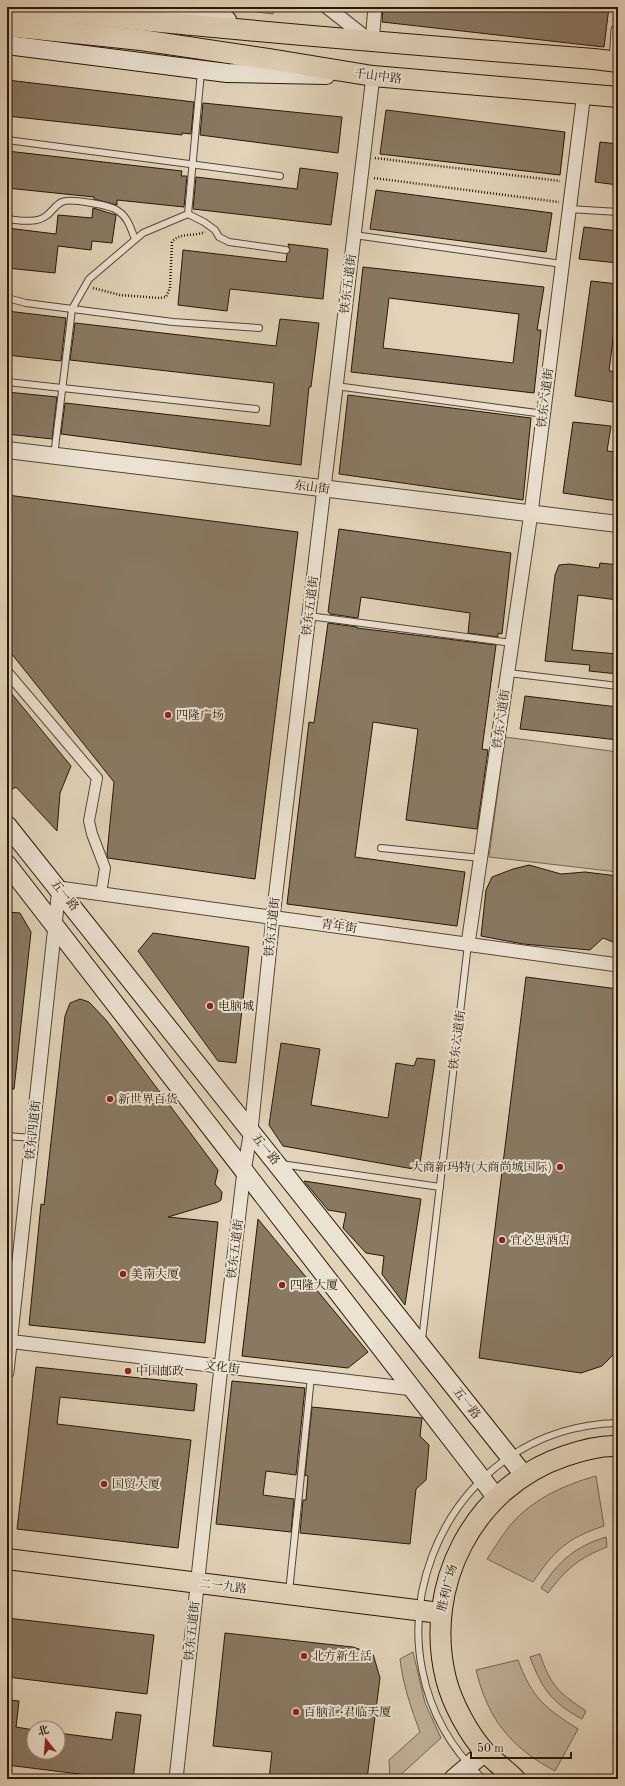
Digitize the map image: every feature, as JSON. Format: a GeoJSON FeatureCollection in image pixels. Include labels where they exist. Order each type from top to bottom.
{"type":"FeatureCollection","features":[{"type":"Feature","properties":{"kind":"main road"},"geometry":{"type":"LineString","coordinates":[[14,7],[142,23],[617,62]]}},
{"type":"Feature","properties":{"kind":"main road"},"geometry":{"type":"LineString","coordinates":[[7,26],[142,23]]}},
{"type":"Feature","properties":{"kind":"main road","name":"千山中路"},"geometry":{"type":"LineString","coordinates":[[142,23],[268,59],[373,76],[618,97]]}},
{"type":"Feature","properties":{"kind":"main road"},"geometry":{"type":"LineString","coordinates":[[7,45],[227,73],[373,76]]}},
{"type":"Feature","properties":{"kind":"main road","name":"五一路"},"geometry":{"type":"LineString","coordinates":[[7,825],[59,888],[524,1475]]}},
{"type":"Feature","properties":{"kind":"main road"},"geometry":{"type":"LineString","coordinates":[[7,864],[15,884],[54,926],[496,1497]]}},
{"type":"Feature","properties":{"kind":"main road","name":"胜利广场"},"geometry":{"type":"LineString","coordinates":[[515,1779],[485,1752],[462,1718],[446,1680],[439,1638],[440,1613],[449,1570],[468,1531],[496,1497],[524,1475],[552,1460],[582,1450],[616,1443]]}},
{"type":"Feature","properties":{"kind":"main road","name":"二一九路"},"geometry":{"type":"LineString","coordinates":[[7,1559],[440,1613]]}},
{"type":"Feature","properties":{"kind":"main road"},"geometry":{"type":"LineString","coordinates":[[453,1779],[485,1752]]}},
{"type":"Feature","properties":{"kind":"street"},"geometry":{"type":"LineString","coordinates":[[327,7],[372,42]]}},
{"type":"Feature","properties":{"kind":"street"},"geometry":{"type":"LineString","coordinates":[[372,42],[375,7]]}},
{"type":"Feature","properties":{"kind":"street"},"geometry":{"type":"LineString","coordinates":[[617,62],[618,30]]}},
{"type":"Feature","properties":{"kind":"street","name":"铁东五道街"},"geometry":{"type":"LineString","coordinates":[[176,1779],[196,1583],[244,1171],[251,1130],[273,917],[373,76]]}},
{"type":"Feature","properties":{"kind":"street","name":"铁东六道街"},"geometry":{"type":"LineString","coordinates":[[468,944],[531,513],[584,93]]}},
{"type":"Feature","properties":{"kind":"street","name":"东山街"},"geometry":{"type":"LineString","coordinates":[[7,450],[618,524]]}},
{"type":"Feature","properties":{"kind":"street"},"geometry":{"type":"LineString","coordinates":[[7,672],[97,778],[89,820],[92,834],[105,868],[102,894]]}},
{"type":"Feature","properties":{"kind":"street","name":"青年街"},"geometry":{"type":"LineString","coordinates":[[59,888],[618,965]]}},
{"type":"Feature","properties":{"kind":"street","name":"铁东四道街"},"geometry":{"type":"LineString","coordinates":[[7,1372],[8,1341],[59,888]]}},
{"type":"Feature","properties":{"kind":"street","name":"文化街"},"geometry":{"type":"LineString","coordinates":[[8,1341],[413,1389]]}},
{"type":"Feature","properties":{"kind":"lane"},"geometry":{"type":"LineString","coordinates":[[188,214],[202,70]]}},
{"type":"Feature","properties":{"kind":"lane"},"geometry":{"type":"LineString","coordinates":[[7,140],[193,163],[280,176]]}},
{"type":"Feature","properties":{"kind":"lane"},"geometry":{"type":"LineString","coordinates":[[7,219],[33,221],[46,217],[53,208],[63,201],[91,203],[118,210],[127,219],[135,239]]}},
{"type":"Feature","properties":{"kind":"lane"},"geometry":{"type":"LineString","coordinates":[[570,206],[618,212]]}},
{"type":"Feature","properties":{"kind":"lane"},"geometry":{"type":"LineString","coordinates":[[188,214],[209,225],[215,230],[219,237],[229,242],[286,250]]}},
{"type":"Feature","properties":{"kind":"lane"},"geometry":{"type":"LineString","coordinates":[[54,456],[72,309],[89,279],[135,239],[143,233],[188,214]]}},
{"type":"Feature","properties":{"kind":"lane"},"geometry":{"type":"LineString","coordinates":[[354,235],[562,264]]}},
{"type":"Feature","properties":{"kind":"lane"},"geometry":{"type":"LineString","coordinates":[[7,298],[26,303],[173,322],[259,328]]}},
{"type":"Feature","properties":{"kind":"lane"},"geometry":{"type":"LineString","coordinates":[[7,382],[256,409]]}},
{"type":"Feature","properties":{"kind":"lane"},"geometry":{"type":"LineString","coordinates":[[336,386],[544,414]]}},
{"type":"Feature","properties":{"kind":"lane"},"geometry":{"type":"LineString","coordinates":[[309,616],[512,643]]}},
{"type":"Feature","properties":{"kind":"lane"},"geometry":{"type":"LineString","coordinates":[[508,673],[618,686]]}},
{"type":"Feature","properties":{"kind":"lane"},"geometry":{"type":"LineString","coordinates":[[381,848],[481,858]]}},
{"type":"Feature","properties":{"kind":"lane","name":"铁东六道街"},"geometry":{"type":"LineString","coordinates":[[422,1346],[468,944]]}},
{"type":"Feature","properties":{"kind":"lane"},"geometry":{"type":"LineString","coordinates":[[7,1136],[32,1138]]}},
{"type":"Feature","properties":{"kind":"lane"},"geometry":{"type":"LineString","coordinates":[[277,1163],[440,1187]]}},
{"type":"Feature","properties":{"kind":"lane"},"geometry":{"type":"LineString","coordinates":[[288,1594],[311,1377]]}},
{"type":"Feature","properties":{"kind":"lane"},"geometry":{"type":"LineString","coordinates":[[483,1779],[469,1766],[447,1736],[431,1702],[421,1667],[418,1611],[425,1574],[438,1539],[458,1507],[483,1479],[510,1457],[559,1433],[585,1426],[618,1423]]}},
{"type":"Feature","properties":{"kind":"path"},"geometry":{"type":"LineString","coordinates":[[364,156],[572,182]]}},
{"type":"Feature","properties":{"kind":"path"},"geometry":{"type":"LineString","coordinates":[[361,176],[570,206]]}},
{"type":"Feature","properties":{"kind":"path"},"geometry":{"type":"LineString","coordinates":[[85,286],[120,294],[160,298],[166,296],[170,288],[172,242],[176,237],[184,235],[196,236],[206,232],[209,225]]}},
{"type":"Feature","properties":{"kind":"shaded area"},"geometry":{"type":"Polygon","coordinates":[[[219,7],[274,7],[273,14],[219,7]]]}},
{"type":"Feature","properties":{"kind":"shaded area"},"geometry":{"type":"Polygon","coordinates":[[[505,737],[618,752],[618,872],[489,857],[505,737]]]}},
{"type":"Feature","properties":{"kind":"shaded area"},"geometry":{"type":"Polygon","coordinates":[[[596,1476],[604,1526],[580,1535],[562,1547],[548,1562],[533,1582],[487,1559],[516,1518],[536,1502],[559,1489],[596,1476]]]}},
{"type":"Feature","properties":{"kind":"shaded area"},"geometry":{"type":"Polygon","coordinates":[[[606,1537],[607,1547],[588,1555],[574,1565],[561,1577],[548,1593],[541,1588],[554,1570],[568,1556],[585,1545],[606,1537]]]}},
{"type":"Feature","properties":{"kind":"shaded area"},"geometry":{"type":"Polygon","coordinates":[[[413,1652],[425,1703],[441,1738],[396,1779],[390,1779],[389,1760],[420,1732],[403,1678],[400,1659],[413,1652]]]}},
{"type":"Feature","properties":{"kind":"shaded area"},"geometry":{"type":"Polygon","coordinates":[[[540,1654],[552,1681],[562,1693],[586,1711],[582,1719],[562,1707],[549,1694],[539,1678],[530,1657],[540,1654]]]}},
{"type":"Feature","properties":{"kind":"shaded area"},"geometry":{"type":"Polygon","coordinates":[[[518,1660],[534,1693],[548,1708],[578,1729],[555,1771],[525,1752],[503,1730],[494,1717],[481,1687],[476,1670],[518,1660]]]}},
{"type":"Feature","properties":{"kind":"building"},"geometry":{"type":"Polygon","coordinates":[[[383,7],[609,7],[604,47],[382,22],[383,7]]]}},
{"type":"Feature","properties":{"kind":"building"},"geometry":{"type":"Polygon","coordinates":[[[7,80],[194,102],[191,134],[182,133],[182,135],[7,116],[7,80]]]}},
{"type":"Feature","properties":{"kind":"building"},"geometry":{"type":"Polygon","coordinates":[[[203,103],[342,117],[338,153],[200,135],[203,103]]]}},
{"type":"Feature","properties":{"kind":"building"},"geometry":{"type":"Polygon","coordinates":[[[386,110],[565,132],[560,175],[380,154],[386,110]]]}},
{"type":"Feature","properties":{"kind":"building"},"geometry":{"type":"Polygon","coordinates":[[[600,142],[618,144],[618,185],[595,182],[600,142]]]}},
{"type":"Feature","properties":{"kind":"building"},"geometry":{"type":"Polygon","coordinates":[[[7,151],[182,171],[181,176],[187,176],[184,207],[117,200],[117,205],[94,199],[94,197],[7,188],[7,151]]]}},
{"type":"Feature","properties":{"kind":"building"},"geometry":{"type":"Polygon","coordinates":[[[300,168],[338,173],[331,225],[193,209],[196,177],[297,189],[300,168]]]}},
{"type":"Feature","properties":{"kind":"building"},"geometry":{"type":"Polygon","coordinates":[[[376,190],[552,213],[546,252],[370,229],[376,190]]]}},
{"type":"Feature","properties":{"kind":"building"},"geometry":{"type":"Polygon","coordinates":[[[93,208],[116,215],[112,243],[92,241],[91,250],[58,246],[55,273],[7,268],[7,228],[56,234],[58,215],[92,218],[93,208]]]}},
{"type":"Feature","properties":{"kind":"building"},"geometry":{"type":"Polygon","coordinates":[[[584,227],[618,231],[618,263],[579,259],[584,227]]]}},
{"type":"Feature","properties":{"kind":"building"},"geometry":{"type":"Polygon","coordinates":[[[288,244],[328,249],[323,299],[230,289],[227,311],[178,305],[183,250],[286,262],[287,254],[290,250],[288,244]]]}},
{"type":"Feature","properties":{"kind":"building"},"geometry":{"type":"Polygon","coordinates":[[[363,267],[544,287],[537,330],[541,330],[534,393],[351,372],[363,267]],[[389,298],[383,348],[513,363],[519,314],[389,298]]]}},
{"type":"Feature","properties":{"kind":"building"},"geometry":{"type":"Polygon","coordinates":[[[591,281],[618,284],[618,299],[609,371],[618,372],[613,402],[575,396],[591,281]]]}},
{"type":"Feature","properties":{"kind":"building"},"geometry":{"type":"Polygon","coordinates":[[[7,311],[66,318],[61,361],[7,355],[7,311]]]}},
{"type":"Feature","properties":{"kind":"building"},"geometry":{"type":"Polygon","coordinates":[[[280,319],[319,323],[311,387],[309,387],[301,465],[61,434],[65,403],[270,426],[274,383],[70,360],[75,323],[276,346],[280,319]]]}},
{"type":"Feature","properties":{"kind":"building"},"geometry":{"type":"Polygon","coordinates":[[[7,392],[57,397],[52,439],[7,434],[7,392]]]}},
{"type":"Feature","properties":{"kind":"building"},"geometry":{"type":"Polygon","coordinates":[[[348,395],[531,418],[523,500],[339,474],[348,395]]]}},
{"type":"Feature","properties":{"kind":"building"},"geometry":{"type":"Polygon","coordinates":[[[573,422],[611,426],[607,451],[618,452],[618,501],[563,493],[573,422]]]}},
{"type":"Feature","properties":{"kind":"building","name":"四隆广场"},"geometry":{"type":"Polygon","coordinates":[[[7,495],[298,532],[255,879],[108,858],[107,854],[114,782],[7,648],[7,495]]]}},
{"type":"Feature","properties":{"kind":"building"},"geometry":{"type":"Polygon","coordinates":[[[339,529],[511,553],[502,634],[498,633],[498,637],[468,633],[470,613],[361,597],[358,618],[330,614],[328,612],[339,529]]]}},
{"type":"Feature","properties":{"kind":"building"},"geometry":{"type":"Polygon","coordinates":[[[600,563],[618,565],[618,600],[578,595],[572,650],[618,654],[618,674],[589,671],[590,665],[545,661],[555,575],[559,565],[569,564],[599,568],[600,563]]]}},
{"type":"Feature","properties":{"kind":"building"},"geometry":{"type":"Polygon","coordinates":[[[328,623],[496,645],[482,749],[488,750],[477,829],[406,820],[418,729],[373,722],[355,857],[465,872],[457,926],[287,904],[309,722],[314,723],[328,623]]]}},
{"type":"Feature","properties":{"kind":"building"},"geometry":{"type":"Polygon","coordinates":[[[7,688],[71,766],[60,793],[57,831],[16,787],[7,792],[7,688]]]}},
{"type":"Feature","properties":{"kind":"building"},"geometry":{"type":"Polygon","coordinates":[[[525,696],[618,707],[618,740],[520,729],[525,696]]]}},
{"type":"Feature","properties":{"kind":"building"},"geometry":{"type":"Polygon","coordinates":[[[529,865],[561,874],[585,872],[618,876],[618,944],[603,938],[590,950],[523,944],[481,936],[486,890],[492,877],[529,865]]]}},
{"type":"Feature","properties":{"kind":"building"},"geometry":{"type":"Polygon","coordinates":[[[7,912],[20,913],[31,932],[14,1089],[7,1089],[7,912]]]}},
{"type":"Feature","properties":{"kind":"building","name":"电脑城"},"geometry":{"type":"Polygon","coordinates":[[[153,933],[249,947],[236,1063],[218,1061],[138,951],[153,933]]]}},
{"type":"Feature","properties":{"kind":"building","name":"大商新玛特(大商尚城国际)"},"geometry":{"type":"Polygon","coordinates":[[[526,977],[618,989],[618,1344],[616,1352],[602,1366],[581,1373],[479,1358],[526,977]]]}},
{"type":"Feature","properties":{"kind":"building"},"geometry":{"type":"Polygon","coordinates":[[[80,999],[89,1002],[106,1020],[218,1170],[215,1184],[222,1192],[221,1200],[168,1217],[218,1222],[205,1343],[29,1325],[41,1204],[44,1205],[65,1016],[70,1003],[80,999]]]}},
{"type":"Feature","properties":{"kind":"building"},"geometry":{"type":"Polygon","coordinates":[[[281,1043],[320,1049],[311,1105],[388,1118],[396,1063],[414,1066],[417,1058],[435,1060],[419,1170],[283,1146],[269,1125],[281,1043]]]}},
{"type":"Feature","properties":{"kind":"building"},"geometry":{"type":"Polygon","coordinates":[[[304,1181],[421,1199],[405,1305],[382,1274],[384,1256],[366,1253],[343,1228],[346,1213],[328,1210],[304,1181]]]}},
{"type":"Feature","properties":{"kind":"building","name":"四隆大厦"},"geometry":{"type":"Polygon","coordinates":[[[258,1219],[368,1352],[348,1368],[242,1356],[258,1219]]]}},
{"type":"Feature","properties":{"kind":"building","name":"国贸大厦"},"geometry":{"type":"Polygon","coordinates":[[[36,1367],[197,1384],[194,1411],[60,1397],[57,1424],[191,1440],[178,1548],[17,1529],[36,1367]]]}},
{"type":"Feature","properties":{"kind":"building"},"geometry":{"type":"Polygon","coordinates":[[[232,1381],[305,1388],[296,1475],[266,1471],[263,1495],[294,1499],[291,1532],[216,1524],[232,1381]]]}},
{"type":"Feature","properties":{"kind":"building"},"geometry":{"type":"Polygon","coordinates":[[[312,1407],[422,1418],[420,1436],[429,1445],[426,1480],[416,1489],[410,1544],[300,1533],[303,1500],[306,1500],[308,1476],[305,1475],[312,1407]]]}},
{"type":"Feature","properties":{"kind":"building"},"geometry":{"type":"Polygon","coordinates":[[[7,1618],[154,1635],[147,1694],[7,1677],[7,1618]]]}},
{"type":"Feature","properties":{"kind":"building","name":"百脑汇·君临天厦"},"geometry":{"type":"Polygon","coordinates":[[[225,1633],[353,1647],[373,1654],[380,1678],[367,1779],[269,1779],[272,1752],[213,1746],[225,1633]]]}},
{"type":"Feature","properties":{"kind":"building"},"geometry":{"type":"Polygon","coordinates":[[[7,1700],[19,1701],[16,1727],[26,1729],[26,1760],[66,1760],[66,1734],[112,1740],[116,1712],[141,1715],[133,1779],[119,1779],[7,1765],[7,1700]]]}},
{"type":"Feature","properties":{"kind":"place","name":"四隆广场"},"geometry":{"type":"Point","coordinates":[168,715]}},
{"type":"Feature","properties":{"kind":"place","name":"电脑城"},"geometry":{"type":"Point","coordinates":[210,1006]}},
{"type":"Feature","properties":{"kind":"place","name":"新世界百货"},"geometry":{"type":"Point","coordinates":[110,1099]}},
{"type":"Feature","properties":{"kind":"place","name":"大商新玛特(大商尚城国际)"},"geometry":{"type":"Point","coordinates":[560,1167]}},
{"type":"Feature","properties":{"kind":"place","name":"宜必思酒店"},"geometry":{"type":"Point","coordinates":[502,1240]}},
{"type":"Feature","properties":{"kind":"place","name":"美南大厦"},"geometry":{"type":"Point","coordinates":[123,1274]}},
{"type":"Feature","properties":{"kind":"place","name":"四隆大厦"},"geometry":{"type":"Point","coordinates":[282,1285]}},
{"type":"Feature","properties":{"kind":"place","name":"中国邮政"},"geometry":{"type":"Point","coordinates":[128,1371]}},
{"type":"Feature","properties":{"kind":"place","name":"国贸大厦"},"geometry":{"type":"Point","coordinates":[104,1484]}},
{"type":"Feature","properties":{"kind":"place","name":"北方新生活"},"geometry":{"type":"Point","coordinates":[304,1656]}},
{"type":"Feature","properties":{"kind":"place","name":"百脑汇·君临天厦"},"geometry":{"type":"Point","coordinates":[296,1712]}}]}
